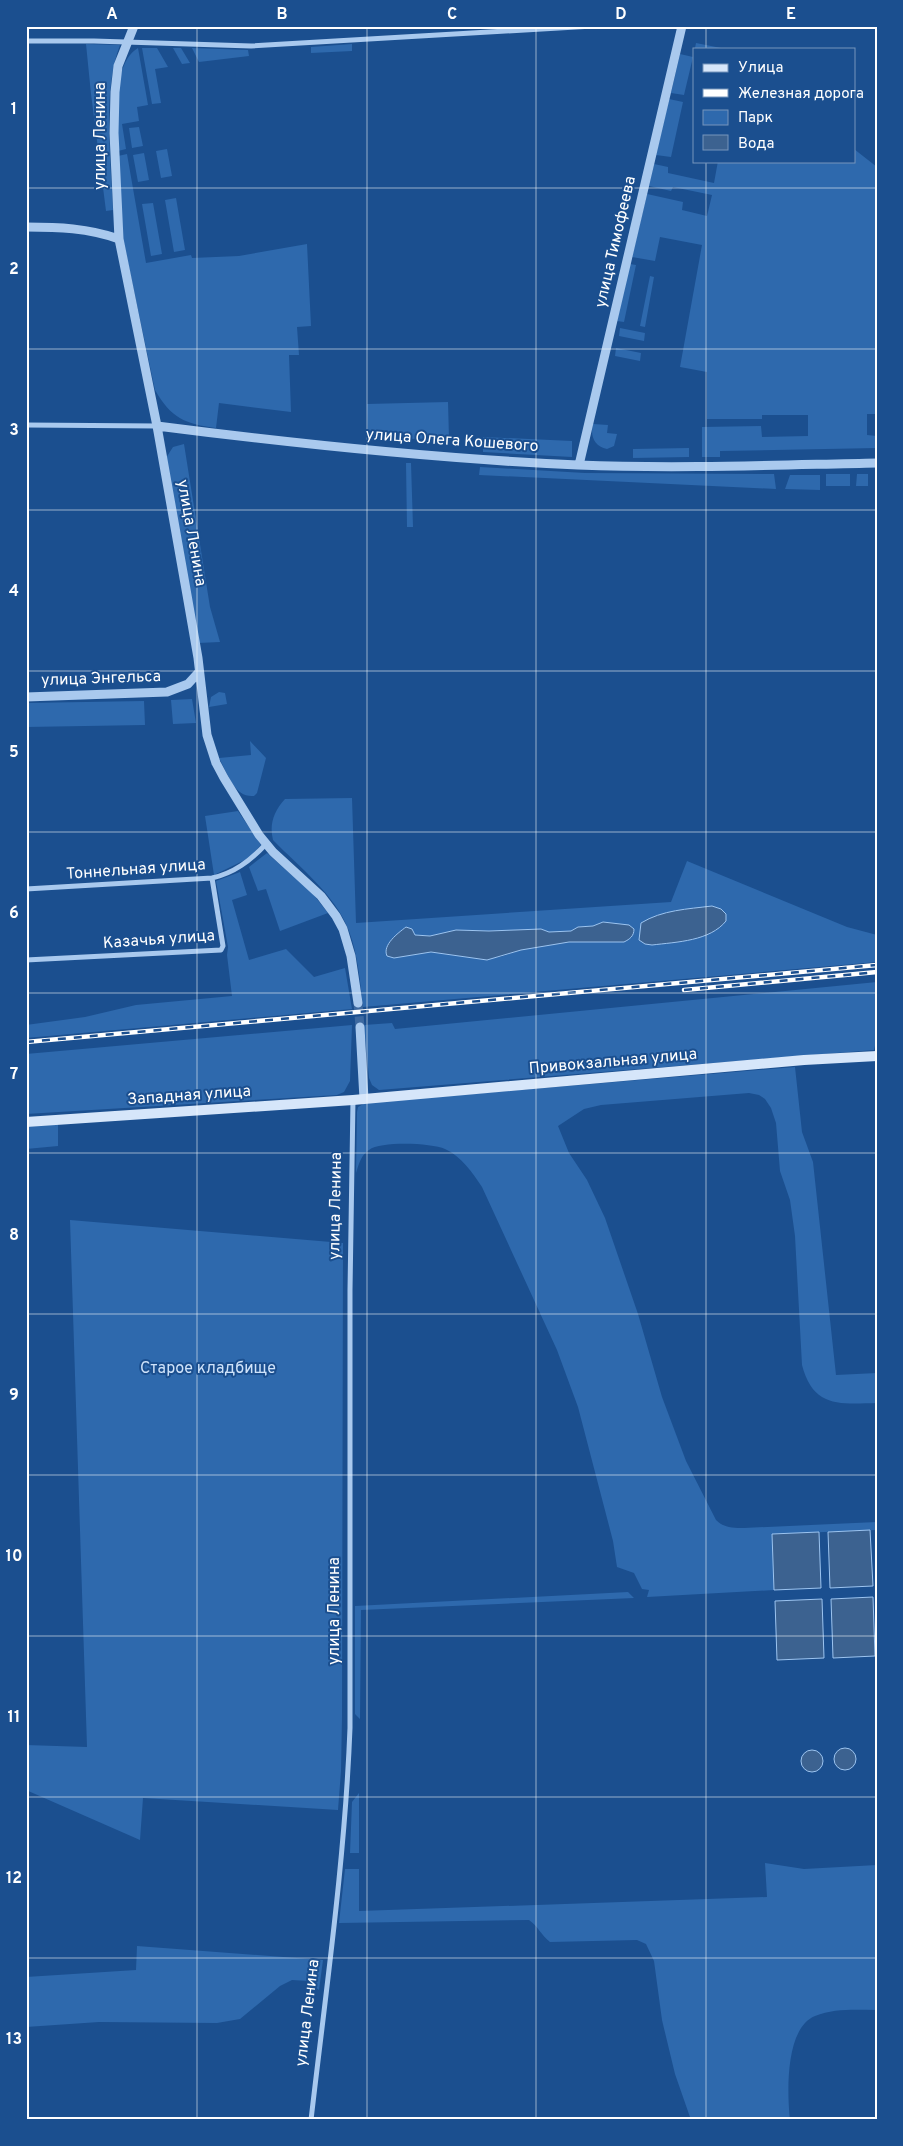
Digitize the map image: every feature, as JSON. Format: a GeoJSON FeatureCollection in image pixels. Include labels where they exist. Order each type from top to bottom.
{"type":"FeatureCollection","features":[{"type":"Feature","properties":{"kind":"main road","name":"Привокзальная улица"},"geometry":{"type":"LineString","coordinates":[[353,1100],[794,1061],[877,1056]]}},
{"type":"Feature","properties":{"kind":"main road","name":"Западная улица"},"geometry":{"type":"LineString","coordinates":[[26,1122],[353,1100]]}},
{"type":"Feature","properties":{"kind":"street","name":"улица Ленина"},"geometry":{"type":"LineString","coordinates":[[134,26],[118,66],[114,98],[118,239],[157,426],[199,672],[205,727],[216,763],[232,794],[266,844],[321,896],[336,916],[348,942],[358,1003]]}},
{"type":"Feature","properties":{"kind":"street"},"geometry":{"type":"LineString","coordinates":[[26,41],[263,46],[593,26]]}},
{"type":"Feature","properties":{"kind":"street","name":"улица Тимофеева"},"geometry":{"type":"LineString","coordinates":[[578,465],[682,26]]}},
{"type":"Feature","properties":{"kind":"street"},"geometry":{"type":"LineString","coordinates":[[26,227],[74,228],[105,234],[118,239]]}},
{"type":"Feature","properties":{"kind":"street","name":"улица Олега Кошевого"},"geometry":{"type":"LineString","coordinates":[[26,425],[157,426],[365,450],[578,465],[691,467],[877,463]]}},
{"type":"Feature","properties":{"kind":"street","name":"улица Энгельса"},"geometry":{"type":"LineString","coordinates":[[26,697],[166,692],[188,684],[199,672]]}},
{"type":"Feature","properties":{"kind":"street","name":"Тоннельная улица"},"geometry":{"type":"LineString","coordinates":[[26,889],[212,878],[230,872],[247,863],[266,844]]}},
{"type":"Feature","properties":{"kind":"street","name":"Казачья улица"},"geometry":{"type":"LineString","coordinates":[[26,960],[222,950],[223,946],[212,878]]}},
{"type":"Feature","properties":{"kind":"street"},"geometry":{"type":"LineString","coordinates":[[360,1027],[364,1099]]}},
{"type":"Feature","properties":{"kind":"street","name":"улица Ленина"},"geometry":{"type":"LineString","coordinates":[[311,2120],[343,1840],[348,1778],[350,1728],[350,1290],[353,1100]]}},
{"type":"Feature","properties":{"kind":"green space"},"geometry":{"type":"Polygon","coordinates":[[[696,43],[721,48],[695,48],[696,43]]]}},
{"type":"Feature","properties":{"kind":"green space"},"geometry":{"type":"Polygon","coordinates":[[[86,44],[120,45],[114,63],[109,104],[113,210],[106,211],[91,94],[86,44]]]}},
{"type":"Feature","properties":{"kind":"green space"},"geometry":{"type":"Polygon","coordinates":[[[352,44],[352,51],[311,53],[311,47],[352,44]]]}},
{"type":"Feature","properties":{"kind":"green space"},"geometry":{"type":"Polygon","coordinates":[[[138,48],[148,105],[137,107],[139,121],[122,124],[126,149],[118,151],[117,95],[123,67],[129,56],[138,48]]]}},
{"type":"Feature","properties":{"kind":"green space"},"geometry":{"type":"Polygon","coordinates":[[[142,48],[157,48],[168,67],[155,69],[161,103],[152,104],[142,48]]]}},
{"type":"Feature","properties":{"kind":"green space"},"geometry":{"type":"Polygon","coordinates":[[[173,48],[181,48],[190,63],[182,64],[173,48]]]}},
{"type":"Feature","properties":{"kind":"green space"},"geometry":{"type":"Polygon","coordinates":[[[192,48],[248,50],[249,56],[199,62],[192,48]]]}},
{"type":"Feature","properties":{"kind":"green space"},"geometry":{"type":"Polygon","coordinates":[[[680,54],[693,57],[684,95],[671,93],[680,54]]]}},
{"type":"Feature","properties":{"kind":"green space"},"geometry":{"type":"Polygon","coordinates":[[[669,99],[683,102],[671,157],[656,155],[669,99]]]}},
{"type":"Feature","properties":{"kind":"green space"},"geometry":{"type":"Polygon","coordinates":[[[139,127],[143,146],[132,148],[129,128],[139,127]]]}},
{"type":"Feature","properties":{"kind":"green space"},"geometry":{"type":"Polygon","coordinates":[[[167,149],[172,176],[161,178],[156,151],[167,149]]]}},
{"type":"Feature","properties":{"kind":"green space"},"geometry":{"type":"Polygon","coordinates":[[[856,151],[877,167],[877,414],[867,414],[867,435],[877,436],[877,448],[720,451],[720,457],[702,457],[702,427],[761,426],[762,437],[808,436],[808,415],[762,415],[762,419],[707,419],[707,372],[680,367],[702,245],[660,237],[655,261],[632,257],[647,194],[683,202],[682,210],[707,216],[712,195],[673,187],[671,191],[649,186],[654,164],[668,167],[668,173],[714,183],[718,162],[856,162],[856,151]]]}},
{"type":"Feature","properties":{"kind":"green space"},"geometry":{"type":"Polygon","coordinates":[[[144,153],[149,180],[138,182],[133,155],[144,153]]]}},
{"type":"Feature","properties":{"kind":"green space"},"geometry":{"type":"Polygon","coordinates":[[[127,154],[146,263],[191,255],[192,258],[239,256],[307,244],[311,326],[297,327],[299,355],[289,355],[291,412],[219,403],[216,428],[187,422],[173,413],[161,400],[155,390],[123,239],[118,156],[127,154]]]}},
{"type":"Feature","properties":{"kind":"green space"},"geometry":{"type":"Polygon","coordinates":[[[176,198],[185,250],[174,252],[165,200],[176,198]]]}},
{"type":"Feature","properties":{"kind":"green space"},"geometry":{"type":"Polygon","coordinates":[[[153,203],[162,254],[151,256],[142,204],[153,203]]]}},
{"type":"Feature","properties":{"kind":"green space"},"geometry":{"type":"Polygon","coordinates":[[[630,264],[636,265],[624,322],[617,321],[630,264]]]}},
{"type":"Feature","properties":{"kind":"green space"},"geometry":{"type":"Polygon","coordinates":[[[650,276],[654,277],[645,327],[640,326],[650,276]]]}},
{"type":"Feature","properties":{"kind":"green space"},"geometry":{"type":"Polygon","coordinates":[[[620,328],[645,333],[644,341],[619,336],[620,328]]]}},
{"type":"Feature","properties":{"kind":"green space"},"geometry":{"type":"Polygon","coordinates":[[[616,348],[641,353],[640,361],[615,356],[616,348]]]}},
{"type":"Feature","properties":{"kind":"green space"},"geometry":{"type":"Polygon","coordinates":[[[448,402],[449,438],[368,440],[367,404],[448,402]]]}},
{"type":"Feature","properties":{"kind":"green space"},"geometry":{"type":"Polygon","coordinates":[[[593,424],[608,425],[607,433],[617,434],[614,446],[607,449],[596,443],[592,433],[593,424]]]}},
{"type":"Feature","properties":{"kind":"green space"},"geometry":{"type":"Polygon","coordinates":[[[483,437],[572,441],[572,457],[483,452],[483,437]]]}},
{"type":"Feature","properties":{"kind":"green space"},"geometry":{"type":"Polygon","coordinates":[[[184,444],[210,607],[220,642],[198,643],[166,458],[173,447],[184,444]]]}},
{"type":"Feature","properties":{"kind":"green space"},"geometry":{"type":"Polygon","coordinates":[[[689,448],[689,457],[633,458],[633,449],[689,448]]]}},
{"type":"Feature","properties":{"kind":"green space"},"geometry":{"type":"Polygon","coordinates":[[[406,463],[411,463],[413,527],[407,527],[406,463]]]}},
{"type":"Feature","properties":{"kind":"green space"},"geometry":{"type":"Polygon","coordinates":[[[480,467],[585,473],[774,474],[776,489],[479,475],[480,467]]]}},
{"type":"Feature","properties":{"kind":"green space"},"geometry":{"type":"Polygon","coordinates":[[[826,474],[850,474],[850,486],[826,486],[826,474]]]}},
{"type":"Feature","properties":{"kind":"green space"},"geometry":{"type":"Polygon","coordinates":[[[857,474],[868,474],[868,486],[856,486],[857,474]]]}},
{"type":"Feature","properties":{"kind":"green space"},"geometry":{"type":"Polygon","coordinates":[[[790,475],[820,475],[820,490],[785,489],[790,475]]]}},
{"type":"Feature","properties":{"kind":"green space"},"geometry":{"type":"Polygon","coordinates":[[[219,692],[225,693],[227,704],[209,707],[211,697],[219,692]]]}},
{"type":"Feature","properties":{"kind":"green space"},"geometry":{"type":"Polygon","coordinates":[[[192,699],[196,723],[173,724],[171,700],[192,699]]]}},
{"type":"Feature","properties":{"kind":"green space"},"geometry":{"type":"Polygon","coordinates":[[[144,701],[145,725],[26,727],[26,703],[144,701]]]}},
{"type":"Feature","properties":{"kind":"green space"},"geometry":{"type":"Polygon","coordinates":[[[250,741],[266,758],[257,793],[254,796],[247,796],[236,789],[219,758],[251,755],[250,741]]]}},
{"type":"Feature","properties":{"kind":"green space"},"geometry":{"type":"Polygon","coordinates":[[[352,798],[356,923],[671,902],[687,861],[847,927],[877,935],[877,962],[363,1007],[355,949],[343,918],[326,893],[273,840],[273,818],[285,799],[352,798]],[[721,909],[652,945],[708,934],[726,921],[726,914],[721,909]],[[603,922],[593,926],[578,927],[571,931],[549,932],[541,929],[456,930],[430,936],[415,935],[412,929],[406,927],[395,937],[394,958],[431,952],[464,955],[479,959],[500,957],[521,950],[569,942],[624,942],[615,924],[603,922]]]}},
{"type":"Feature","properties":{"kind":"green space"},"geometry":{"type":"Polygon","coordinates":[[[238,811],[261,845],[249,858],[214,875],[205,816],[238,811]]]}},
{"type":"Feature","properties":{"kind":"green space"},"geometry":{"type":"Polygon","coordinates":[[[267,853],[313,894],[328,913],[280,931],[266,889],[258,891],[249,867],[267,853]]]}},
{"type":"Feature","properties":{"kind":"green space"},"geometry":{"type":"Polygon","coordinates":[[[240,872],[247,895],[232,900],[249,960],[286,949],[314,977],[345,968],[352,1009],[26,1038],[26,1025],[85,1017],[136,1005],[232,996],[227,955],[228,947],[216,881],[240,872]]]}},
{"type":"Feature","properties":{"kind":"green space"},"geometry":{"type":"Polygon","coordinates":[[[877,982],[877,1037],[874,1050],[379,1090],[372,1085],[369,1078],[364,1025],[392,1023],[395,1029],[877,982]]]}},
{"type":"Feature","properties":{"kind":"green space"},"geometry":{"type":"Polygon","coordinates":[[[352,1025],[350,1081],[344,1092],[337,1095],[26,1114],[26,1054],[352,1025]]]}},
{"type":"Feature","properties":{"kind":"green space"},"geometry":{"type":"Polygon","coordinates":[[[795,1067],[802,1132],[813,1162],[836,1375],[877,1373],[877,1403],[851,1404],[830,1400],[821,1396],[813,1389],[807,1379],[802,1365],[795,1236],[790,1200],[780,1171],[776,1123],[771,1108],[765,1099],[759,1095],[749,1093],[601,1105],[584,1109],[558,1126],[569,1153],[587,1180],[605,1218],[638,1314],[662,1397],[686,1461],[716,1520],[732,1528],[877,1522],[877,1530],[772,1534],[774,1590],[647,1597],[649,1590],[642,1589],[634,1573],[617,1567],[613,1541],[578,1407],[557,1350],[482,1187],[471,1171],[451,1152],[429,1145],[395,1144],[375,1147],[364,1154],[356,1173],[358,1107],[365,1103],[795,1067]]]}},
{"type":"Feature","properties":{"kind":"green space"},"geometry":{"type":"Polygon","coordinates":[[[58,1124],[58,1146],[26,1149],[26,1126],[58,1124]]]}},
{"type":"Feature","properties":{"kind":"green space","name":"Старое кладбище"},"geometry":{"type":"Polygon","coordinates":[[[70,1220],[343,1243],[342,1717],[338,1810],[143,1798],[140,1840],[26,1790],[26,1745],[87,1747],[70,1220]]]}},
{"type":"Feature","properties":{"kind":"green space"},"geometry":{"type":"Polygon","coordinates":[[[628,1592],[634,1598],[361,1610],[360,1719],[355,1714],[355,1606],[628,1592]]]}},
{"type":"Feature","properties":{"kind":"green space"},"geometry":{"type":"Polygon","coordinates":[[[359,1793],[359,1853],[350,1853],[352,1802],[359,1793]]]}},
{"type":"Feature","properties":{"kind":"green space"},"geometry":{"type":"Polygon","coordinates":[[[765,1863],[804,1869],[877,1865],[877,2010],[846,2010],[823,2013],[805,2023],[793,2047],[790,2062],[788,2094],[790,2120],[691,2120],[675,2074],[662,2020],[654,1961],[646,1944],[637,1940],[550,1942],[529,1920],[339,1923],[345,1869],[359,1869],[359,1911],[767,1897],[765,1863]]]}},
{"type":"Feature","properties":{"kind":"green space"},"geometry":{"type":"Polygon","coordinates":[[[137,1946],[323,1960],[319,1990],[308,1981],[292,1980],[280,1986],[240,2019],[217,2023],[99,2022],[26,2027],[26,1977],[136,1970],[137,1946]]]}},
{"type":"Feature","properties":{"kind":"water"},"geometry":{"type":"Polygon","coordinates":[[[712,906],[721,909],[726,914],[726,921],[711,933],[702,937],[652,945],[645,944],[639,940],[641,923],[649,919],[675,911],[712,906]]]}},
{"type":"Feature","properties":{"kind":"water"},"geometry":{"type":"Polygon","coordinates":[[[603,922],[629,925],[634,929],[633,934],[624,942],[569,942],[521,950],[487,960],[431,952],[394,958],[387,956],[386,952],[392,940],[406,927],[412,929],[415,935],[430,936],[456,930],[541,929],[549,932],[571,931],[578,927],[593,926],[603,922]]]}},
{"type":"Feature","properties":{"kind":"water"},"geometry":{"type":"Polygon","coordinates":[[[870,1530],[873,1586],[830,1588],[828,1532],[870,1530]]]}},
{"type":"Feature","properties":{"kind":"water"},"geometry":{"type":"Polygon","coordinates":[[[819,1532],[821,1588],[774,1590],[772,1534],[819,1532]]]}},
{"type":"Feature","properties":{"kind":"water"},"geometry":{"type":"Polygon","coordinates":[[[873,1597],[875,1656],[833,1658],[831,1599],[873,1597]]]}},
{"type":"Feature","properties":{"kind":"water"},"geometry":{"type":"Polygon","coordinates":[[[822,1599],[824,1658],[777,1660],[775,1601],[822,1599]]]}},
{"type":"Feature","properties":{"kind":"water"},"geometry":{"type":"Polygon","coordinates":[[[845,1748],[853,1751],[856,1759],[853,1767],[845,1770],[837,1767],[834,1759],[837,1751],[845,1748]]]}},
{"type":"Feature","properties":{"kind":"water"},"geometry":{"type":"Polygon","coordinates":[[[812,1750],[820,1753],[823,1761],[820,1769],[812,1772],[804,1769],[801,1761],[804,1753],[812,1750]]]}},
{"type":"Feature","properties":{"kind":"tunnel"},"geometry":{"type":"LineString","coordinates":[[358,1003],[360,1027]]}},
{"type":"Feature","properties":{"kind":"railway"},"geometry":{"type":"LineString","coordinates":[[26,1042],[877,965]]}},
{"type":"Feature","properties":{"kind":"railway"},"geometry":{"type":"LineString","coordinates":[[684,990],[877,972]]}}]}
